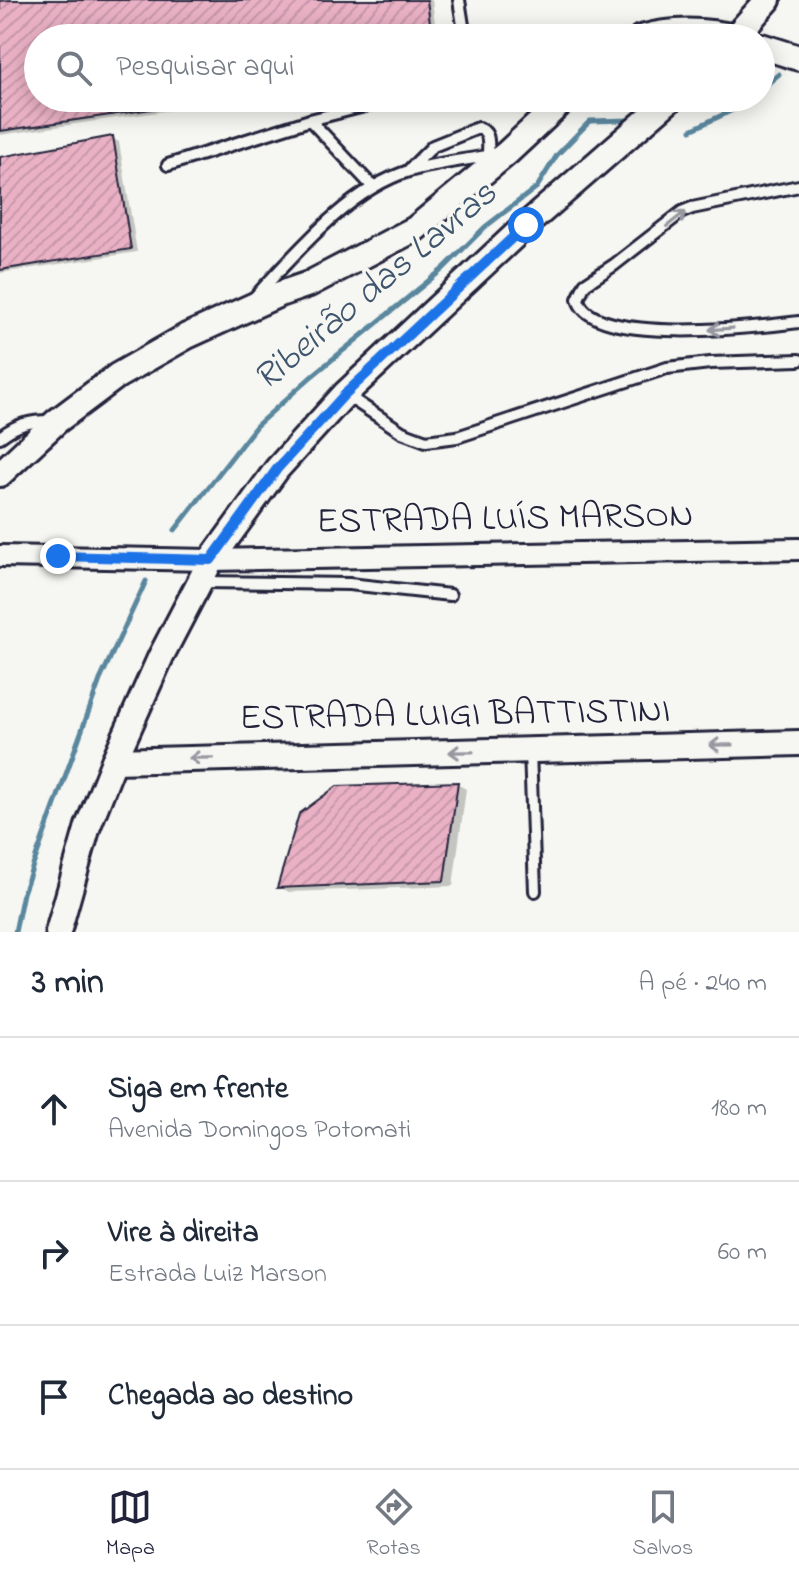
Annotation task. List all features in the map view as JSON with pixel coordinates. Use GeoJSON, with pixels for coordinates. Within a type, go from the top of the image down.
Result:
{"type":"FeatureCollection","features":[{"type":"Feature","properties":{"kind":"street"},"geometry":{"type":"LineString","coordinates":[[748,24],[768,0]]}},
{"type":"Feature","properties":{"kind":"street"},"geometry":{"type":"LineString","coordinates":[[775,50],[799,58]]}},
{"type":"Feature","properties":{"kind":"street"},"geometry":{"type":"LineString","coordinates":[[0,474],[57,421],[127,371],[187,336],[277,295],[309,284],[415,229],[549,112]]}},
{"type":"Feature","properties":{"kind":"street"},"geometry":{"type":"LineString","coordinates":[[58,932],[88,826],[161,656],[211,560],[277,469],[345,394],[526,225],[656,112]]}},
{"type":"Feature","properties":{"kind":"street","name":"ESTRADA LUÍS MARSON"},"geometry":{"type":"LineString","coordinates":[[0,556],[211,560],[799,549]]}},
{"type":"Feature","properties":{"kind":"street","name":"ESTRADA LUIGI BATTISTINI"},"geometry":{"type":"LineString","coordinates":[[114,761],[799,743]]}},
{"type":"Feature","properties":{"kind":"lane"},"geometry":{"type":"LineString","coordinates":[[459,0],[463,24]]}},
{"type":"Feature","properties":{"kind":"lane"},"geometry":{"type":"LineString","coordinates":[[168,165],[341,112]]}},
{"type":"Feature","properties":{"kind":"lane"},"geometry":{"type":"LineString","coordinates":[[310,120],[373,187]]}},
{"type":"Feature","properties":{"kind":"lane"},"geometry":{"type":"LineString","coordinates":[[238,314],[327,224],[373,187],[407,172],[498,155],[488,135],[478,128],[441,141],[407,172]]}},
{"type":"Feature","properties":{"kind":"lane"},"geometry":{"type":"LineString","coordinates":[[799,186],[682,212],[585,284],[578,299],[582,310],[590,317],[624,326],[710,330],[799,322]]}},
{"type":"Feature","properties":{"kind":"lane"},"geometry":{"type":"LineString","coordinates":[[345,394],[402,432],[426,441],[457,437],[667,368],[799,360]]}},
{"type":"Feature","properties":{"kind":"lane"},"geometry":{"type":"LineString","coordinates":[[0,437],[15,426],[31,421],[57,421]]}},
{"type":"Feature","properties":{"kind":"lane"},"geometry":{"type":"LineString","coordinates":[[199,582],[349,584],[450,595]]}},
{"type":"Feature","properties":{"kind":"lane"},"geometry":{"type":"LineString","coordinates":[[530,750],[535,891]]}},
{"type":"Feature","properties":{"kind":"building"},"geometry":{"type":"Polygon","coordinates":[[[427,0],[430,24],[24,24],[24,112],[131,112],[0,131],[0,1],[427,0]]]}},
{"type":"Feature","properties":{"kind":"building"},"geometry":{"type":"Polygon","coordinates":[[[113,136],[131,249],[0,270],[0,157],[113,136]]]}},
{"type":"Feature","properties":{"kind":"building"},"geometry":{"type":"Polygon","coordinates":[[[458,782],[444,881],[277,888],[299,814],[337,786],[458,782]]]}},
{"type":"Feature","properties":{"kind":"waterway"},"geometry":{"type":"LineString","coordinates":[[775,77],[779,74]]}},
{"type":"Feature","properties":{"kind":"waterway"},"geometry":{"type":"LineString","coordinates":[[691,130],[728,112]]}},
{"type":"Feature","properties":{"kind":"waterway","name":"Ribeirão das Lavras"},"geometry":{"type":"LineString","coordinates":[[175,530],[256,426],[443,269],[485,227],[537,187],[557,155],[590,121],[631,120]]}},
{"type":"Feature","properties":{"kind":"waterway","name":"Ribeirão das Lavras"},"geometry":{"type":"LineString","coordinates":[[15,932],[23,893],[100,680],[146,581]]}},
{"type":"Feature","properties":{"kind":"route"},"geometry":{"type":"LineString","coordinates":[[58,556],[211,560],[277,469],[345,394],[526,225]]}}]}
